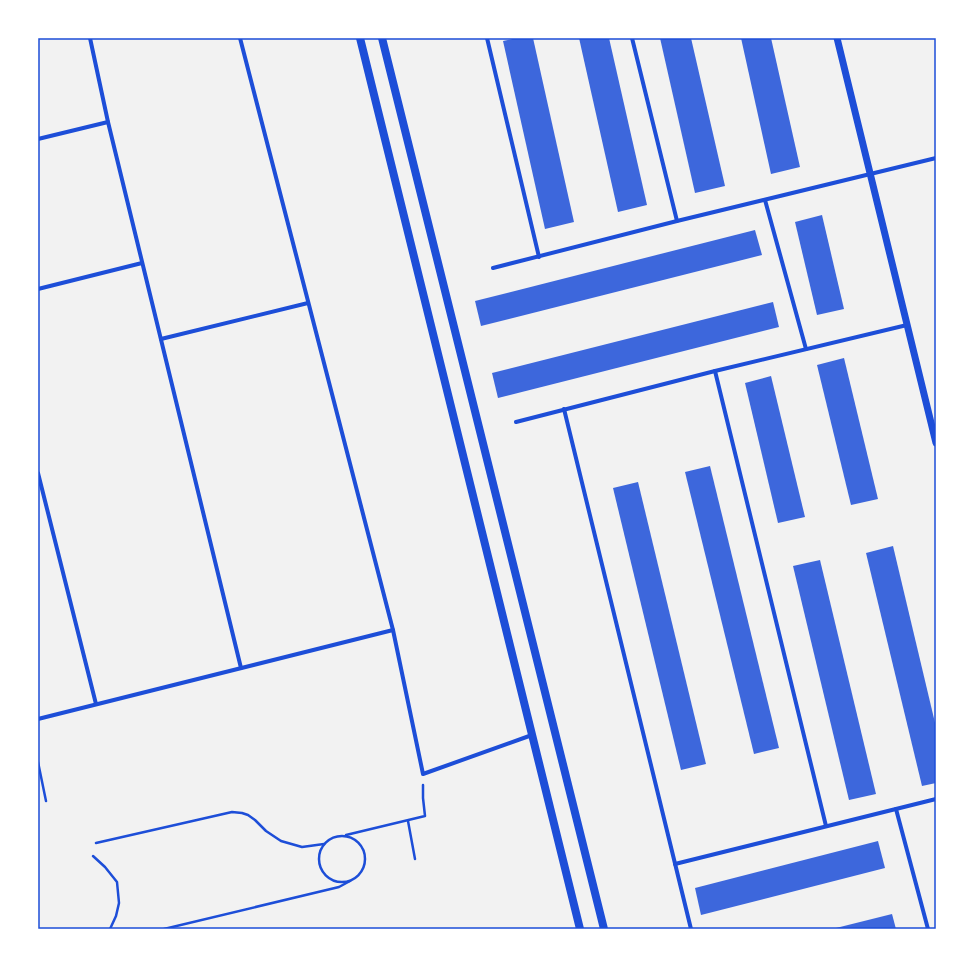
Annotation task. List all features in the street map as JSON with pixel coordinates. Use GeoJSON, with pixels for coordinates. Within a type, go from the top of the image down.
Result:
{"type":"FeatureCollection","features":[{"type":"Feature","properties":{"kind":"main road"},"geometry":{"type":"LineString","coordinates":[[360,38],[580,929]]}},
{"type":"Feature","properties":{"kind":"main road"},"geometry":{"type":"LineString","coordinates":[[382,38],[604,929]]}},
{"type":"Feature","properties":{"kind":"street"},"geometry":{"type":"LineString","coordinates":[[90,38],[108,122],[241,668]]}},
{"type":"Feature","properties":{"kind":"street"},"geometry":{"type":"LineString","coordinates":[[240,38],[393,630],[423,774],[532,735]]}},
{"type":"Feature","properties":{"kind":"street"},"geometry":{"type":"LineString","coordinates":[[487,38],[538,257]]}},
{"type":"Feature","properties":{"kind":"street"},"geometry":{"type":"LineString","coordinates":[[632,38],[677,221]]}},
{"type":"Feature","properties":{"kind":"street"},"geometry":{"type":"LineString","coordinates":[[837,38],[936,443]]}},
{"type":"Feature","properties":{"kind":"street"},"geometry":{"type":"LineString","coordinates":[[38,139],[108,122]]}},
{"type":"Feature","properties":{"kind":"street"},"geometry":{"type":"LineString","coordinates":[[493,268],[677,221],[936,158]]}},
{"type":"Feature","properties":{"kind":"street"},"geometry":{"type":"LineString","coordinates":[[765,200],[806,349]]}},
{"type":"Feature","properties":{"kind":"street"},"geometry":{"type":"LineString","coordinates":[[38,289],[142,262]]}},
{"type":"Feature","properties":{"kind":"street"},"geometry":{"type":"LineString","coordinates":[[161,339],[308,303]]}},
{"type":"Feature","properties":{"kind":"street"},"geometry":{"type":"LineString","coordinates":[[516,422],[715,371],[907,325]]}},
{"type":"Feature","properties":{"kind":"street"},"geometry":{"type":"LineString","coordinates":[[715,371],[826,826]]}},
{"type":"Feature","properties":{"kind":"street"},"geometry":{"type":"LineString","coordinates":[[564,409],[691,929]]}},
{"type":"Feature","properties":{"kind":"street"},"geometry":{"type":"LineString","coordinates":[[38,473],[96,704]]}},
{"type":"Feature","properties":{"kind":"street"},"geometry":{"type":"LineString","coordinates":[[38,719],[393,630]]}},
{"type":"Feature","properties":{"kind":"street"},"geometry":{"type":"LineString","coordinates":[[675,864],[936,799]]}},
{"type":"Feature","properties":{"kind":"street"},"geometry":{"type":"LineString","coordinates":[[896,809],[928,929]]}},
{"type":"Feature","properties":{"kind":"path"},"geometry":{"type":"LineString","coordinates":[[38,762],[46,800]]}},
{"type":"Feature","properties":{"kind":"path"},"geometry":{"type":"LineString","coordinates":[[96,843],[232,812],[248,815],[266,831],[281,841],[302,848],[324,844],[337,836],[344,836],[425,816],[422,798],[423,774]]}},
{"type":"Feature","properties":{"kind":"path"},"geometry":{"type":"LineString","coordinates":[[408,820],[415,859]]}},
{"type":"Feature","properties":{"kind":"path"},"geometry":{"type":"LineString","coordinates":[[164,929],[339,887],[357,877],[365,864],[363,848],[352,838],[344,836]]}},
{"type":"Feature","properties":{"kind":"path"},"geometry":{"type":"LineString","coordinates":[[324,844],[319,858],[320,866],[324,873],[329,878],[336,881],[350,881]]}},
{"type":"Feature","properties":{"kind":"path"},"geometry":{"type":"LineString","coordinates":[[93,856],[105,867],[117,882],[119,903],[116,916],[110,929]]}},
{"type":"Feature","properties":{"kind":"building"},"geometry":{"type":"Polygon","coordinates":[[[517,38],[533,38],[574,222],[545,229],[503,41],[517,38]]]}},
{"type":"Feature","properties":{"kind":"building"},"geometry":{"type":"Polygon","coordinates":[[[579,38],[609,38],[647,205],[618,212],[579,38]]]}},
{"type":"Feature","properties":{"kind":"building"},"geometry":{"type":"Polygon","coordinates":[[[660,38],[691,38],[725,186],[695,193],[660,38]]]}},
{"type":"Feature","properties":{"kind":"building"},"geometry":{"type":"Polygon","coordinates":[[[741,38],[771,38],[800,167],[771,174],[741,38]]]}},
{"type":"Feature","properties":{"kind":"building"},"geometry":{"type":"Polygon","coordinates":[[[822,215],[844,309],[817,315],[795,222],[822,215]]]}},
{"type":"Feature","properties":{"kind":"building"},"geometry":{"type":"Polygon","coordinates":[[[755,230],[762,255],[481,326],[475,301],[755,230]]]}},
{"type":"Feature","properties":{"kind":"building"},"geometry":{"type":"Polygon","coordinates":[[[773,302],[779,327],[498,398],[492,373],[773,302]]]}},
{"type":"Feature","properties":{"kind":"building"},"geometry":{"type":"Polygon","coordinates":[[[844,358],[878,499],[851,505],[817,365],[844,358]]]}},
{"type":"Feature","properties":{"kind":"building"},"geometry":{"type":"Polygon","coordinates":[[[771,376],[805,517],[778,523],[745,383],[771,376]]]}},
{"type":"Feature","properties":{"kind":"building"},"geometry":{"type":"Polygon","coordinates":[[[710,466],[779,748],[754,754],[685,472],[710,466]]]}},
{"type":"Feature","properties":{"kind":"building"},"geometry":{"type":"Polygon","coordinates":[[[638,482],[706,764],[681,770],[613,488],[638,482]]]}},
{"type":"Feature","properties":{"kind":"building"},"geometry":{"type":"Polygon","coordinates":[[[893,546],[936,727],[936,783],[922,786],[866,553],[893,546]]]}},
{"type":"Feature","properties":{"kind":"building"},"geometry":{"type":"Polygon","coordinates":[[[820,560],[876,794],[849,800],[793,566],[820,560]]]}},
{"type":"Feature","properties":{"kind":"building"},"geometry":{"type":"Polygon","coordinates":[[[878,841],[885,868],[701,915],[695,888],[878,841]]]}},
{"type":"Feature","properties":{"kind":"building"},"geometry":{"type":"Polygon","coordinates":[[[892,914],[896,929],[836,929],[836,928],[892,914]]]}}]}
